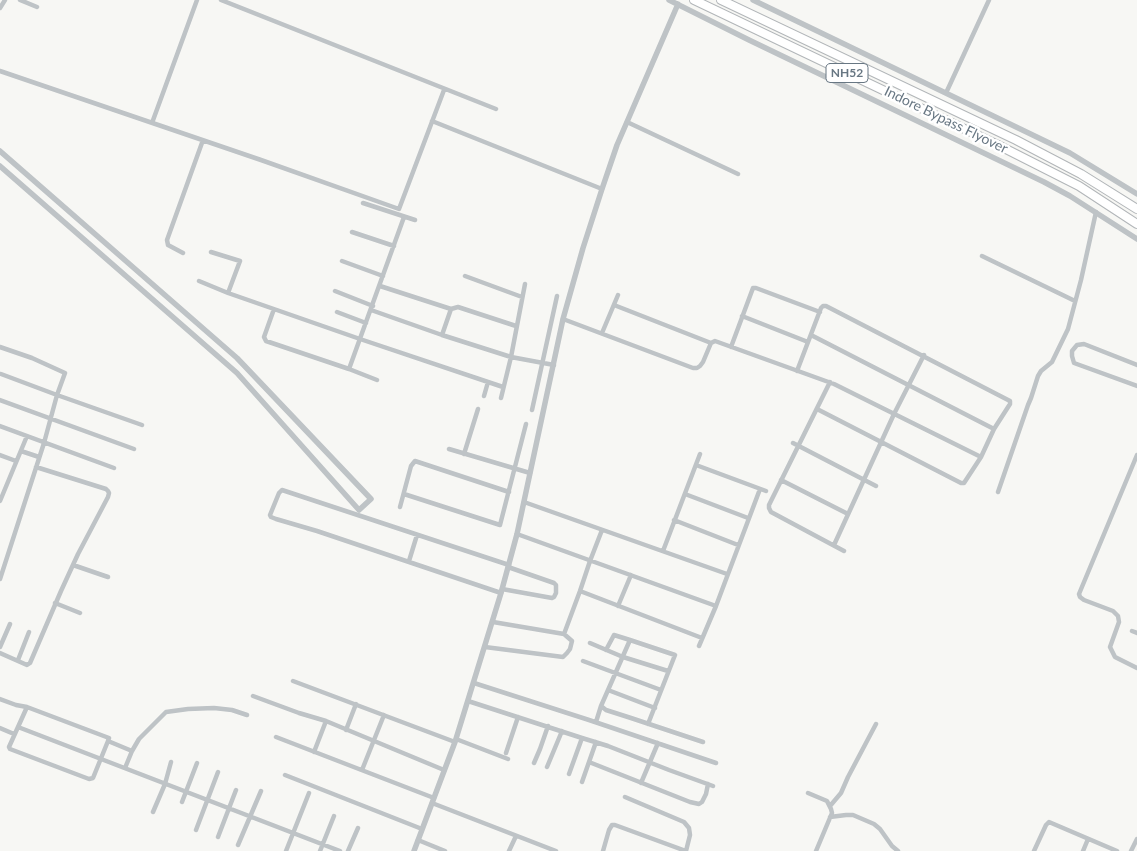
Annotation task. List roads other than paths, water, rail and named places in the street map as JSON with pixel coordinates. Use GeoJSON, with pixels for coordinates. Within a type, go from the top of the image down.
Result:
{"type":"FeatureCollection","features":[{"type":"Feature","properties":{"kind":"highway","name":"Indore Bypass Flyover"},"geometry":{"type":"LineString","coordinates":[[694,0],[998,145],[1079,186],[1137,224]]}},
{"type":"Feature","properties":{"kind":"highway","name":"Indore Bypass Flyover"},"geometry":{"type":"LineString","coordinates":[[722,0],[1003,134],[1081,174],[1137,210]]}},
{"type":"Feature","properties":{"kind":"street"},"geometry":{"type":"LineString","coordinates":[[0,8],[5,0]]}},
{"type":"Feature","properties":{"kind":"street"},"geometry":{"type":"LineString","coordinates":[[20,0],[37,7]]}},
{"type":"Feature","properties":{"kind":"street"},"geometry":{"type":"LineString","coordinates":[[152,123],[196,0]]}},
{"type":"Feature","properties":{"kind":"street"},"geometry":{"type":"LineString","coordinates":[[220,0],[496,110]]}},
{"type":"Feature","properties":{"kind":"street"},"geometry":{"type":"LineString","coordinates":[[669,0],[1044,182],[1070,196],[1137,239]]}},
{"type":"Feature","properties":{"kind":"street"},"geometry":{"type":"LineString","coordinates":[[753,0],[1070,153],[1137,194]]}},
{"type":"Feature","properties":{"kind":"street"},"geometry":{"type":"LineString","coordinates":[[946,93],[989,0]]}},
{"type":"Feature","properties":{"kind":"street"},"geometry":{"type":"LineString","coordinates":[[414,851],[456,740],[502,591],[517,534],[564,319],[581,256],[602,189],[627,122],[678,4]]}},
{"type":"Feature","properties":{"kind":"street"},"geometry":{"type":"LineString","coordinates":[[0,71],[261,160],[399,210],[444,90]]}},
{"type":"Feature","properties":{"kind":"street"},"geometry":{"type":"LineString","coordinates":[[432,121],[602,189]]}},
{"type":"Feature","properties":{"kind":"street"},"geometry":{"type":"LineString","coordinates":[[627,122],[738,174]]}},
{"type":"Feature","properties":{"kind":"street"},"geometry":{"type":"LineString","coordinates":[[183,253],[168,245],[167,240],[202,140]]}},
{"type":"Feature","properties":{"kind":"street"},"geometry":{"type":"LineString","coordinates":[[0,151],[237,358],[371,499],[359,510],[237,373],[0,166]]}},
{"type":"Feature","properties":{"kind":"street"},"geometry":{"type":"LineString","coordinates":[[363,203],[415,220]]}},
{"type":"Feature","properties":{"kind":"street"},"geometry":{"type":"LineString","coordinates":[[998,492],[1038,376],[1054,358],[1068,329],[1096,212]]}},
{"type":"Feature","properties":{"kind":"street"},"geometry":{"type":"LineString","coordinates":[[349,369],[404,217]]}},
{"type":"Feature","properties":{"kind":"street"},"geometry":{"type":"LineString","coordinates":[[352,232],[394,246]]}},
{"type":"Feature","properties":{"kind":"street"},"geometry":{"type":"LineString","coordinates":[[210,252],[240,261],[228,293]]}},
{"type":"Feature","properties":{"kind":"street"},"geometry":{"type":"LineString","coordinates":[[982,256],[1076,301]]}},
{"type":"Feature","properties":{"kind":"street"},"geometry":{"type":"LineString","coordinates":[[342,262],[383,276]]}},
{"type":"Feature","properties":{"kind":"street"},"geometry":{"type":"LineString","coordinates":[[466,276],[522,296]]}},
{"type":"Feature","properties":{"kind":"street"},"geometry":{"type":"LineString","coordinates":[[198,281],[360,339],[503,387]]}},
{"type":"Feature","properties":{"kind":"street"},"geometry":{"type":"LineString","coordinates":[[500,398],[511,357],[525,284]]}},
{"type":"Feature","properties":{"kind":"street"},"geometry":{"type":"LineString","coordinates":[[380,286],[451,310],[458,308],[516,326]]}},
{"type":"Feature","properties":{"kind":"street"},"geometry":{"type":"LineString","coordinates":[[731,347],[752,288],[820,312]]}},
{"type":"Feature","properties":{"kind":"street"},"geometry":{"type":"LineString","coordinates":[[335,291],[372,308],[442,335],[511,357],[554,365]]}},
{"type":"Feature","properties":{"kind":"street"},"geometry":{"type":"LineString","coordinates":[[602,334],[618,295]]}},
{"type":"Feature","properties":{"kind":"street"},"geometry":{"type":"LineString","coordinates":[[532,410],[558,296]]}},
{"type":"Feature","properties":{"kind":"street"},"geometry":{"type":"LineString","coordinates":[[614,305],[711,343],[715,341],[830,382],[981,457]]}},
{"type":"Feature","properties":{"kind":"street"},"geometry":{"type":"LineString","coordinates":[[797,371],[820,312],[823,306],[826,306],[1010,401],[1010,404],[994,428],[981,457],[964,483],[817,410]]}},
{"type":"Feature","properties":{"kind":"street"},"geometry":{"type":"LineString","coordinates":[[274,309],[264,337],[266,341],[377,380]]}},
{"type":"Feature","properties":{"kind":"street"},"geometry":{"type":"LineString","coordinates":[[442,335],[451,310]]}},
{"type":"Feature","properties":{"kind":"street"},"geometry":{"type":"LineString","coordinates":[[336,312],[366,323]]}},
{"type":"Feature","properties":{"kind":"street"},"geometry":{"type":"LineString","coordinates":[[742,316],[808,342]]}},
{"type":"Feature","properties":{"kind":"street"},"geometry":{"type":"LineString","coordinates":[[564,319],[693,368],[697,368],[703,362],[711,343]]}},
{"type":"Feature","properties":{"kind":"street"},"geometry":{"type":"LineString","coordinates":[[811,335],[994,428]]}},
{"type":"Feature","properties":{"kind":"street"},"geometry":{"type":"LineString","coordinates":[[1137,366],[1084,344],[1077,345],[1072,351],[1074,363],[1137,386]]}},
{"type":"Feature","properties":{"kind":"street"},"geometry":{"type":"LineString","coordinates":[[0,347],[65,373],[0,579]]}},
{"type":"Feature","properties":{"kind":"street"},"geometry":{"type":"LineString","coordinates":[[834,545],[894,414],[924,355]]}},
{"type":"Feature","properties":{"kind":"street"},"geometry":{"type":"LineString","coordinates":[[1,374],[142,425]]}},
{"type":"Feature","properties":{"kind":"street"},"geometry":{"type":"LineString","coordinates":[[484,396],[488,382]]}},
{"type":"Feature","properties":{"kind":"street"},"geometry":{"type":"LineString","coordinates":[[830,382],[769,505],[771,512],[844,552]]}},
{"type":"Feature","properties":{"kind":"street"},"geometry":{"type":"LineString","coordinates":[[0,400],[134,449]]}},
{"type":"Feature","properties":{"kind":"street"},"geometry":{"type":"LineString","coordinates":[[464,454],[478,410]]}},
{"type":"Feature","properties":{"kind":"street"},"geometry":{"type":"LineString","coordinates":[[404,494],[500,524],[526,424]]}},
{"type":"Feature","properties":{"kind":"street"},"geometry":{"type":"LineString","coordinates":[[0,426],[114,468]]}},
{"type":"Feature","properties":{"kind":"street"},"geometry":{"type":"LineString","coordinates":[[0,501],[2,489],[26,436]]}},
{"type":"Feature","properties":{"kind":"street"},"geometry":{"type":"LineString","coordinates":[[793,443],[876,486]]}},
{"type":"Feature","properties":{"kind":"street"},"geometry":{"type":"LineString","coordinates":[[20,450],[39,457]]}},
{"type":"Feature","properties":{"kind":"street"},"geometry":{"type":"LineString","coordinates":[[450,450],[530,473]]}},
{"type":"Feature","properties":{"kind":"street"},"geometry":{"type":"LineString","coordinates":[[663,551],[700,454]]}},
{"type":"Feature","properties":{"kind":"street"},"geometry":{"type":"LineString","coordinates":[[0,455],[16,461]]}},
{"type":"Feature","properties":{"kind":"street"},"geometry":{"type":"LineString","coordinates":[[1137,455],[1079,594],[1084,600],[1114,611],[1118,616],[1119,622],[1110,647],[1115,657],[1137,668]]}},
{"type":"Feature","properties":{"kind":"street"},"geometry":{"type":"LineString","coordinates":[[400,507],[411,466],[415,461],[509,492]]}},
{"type":"Feature","properties":{"kind":"street"},"geometry":{"type":"LineString","coordinates":[[696,465],[766,491]]}},
{"type":"Feature","properties":{"kind":"street"},"geometry":{"type":"LineString","coordinates":[[0,653],[27,665],[30,663],[73,564],[108,498],[108,491],[36,466]]}},
{"type":"Feature","properties":{"kind":"street"},"geometry":{"type":"LineString","coordinates":[[781,480],[848,514]]}},
{"type":"Feature","properties":{"kind":"street"},"geometry":{"type":"LineString","coordinates":[[699,646],[760,489]]}},
{"type":"Feature","properties":{"kind":"street"},"geometry":{"type":"LineString","coordinates":[[282,490],[509,566],[554,583],[557,589],[556,593],[552,598],[502,591],[271,518],[270,515],[279,492],[282,490]]}},
{"type":"Feature","properties":{"kind":"street"},"geometry":{"type":"LineString","coordinates":[[684,494],[748,518]]}},
{"type":"Feature","properties":{"kind":"street"},"geometry":{"type":"LineString","coordinates":[[524,502],[727,574]]}},
{"type":"Feature","properties":{"kind":"street"},"geometry":{"type":"LineString","coordinates":[[674,520],[738,545]]}},
{"type":"Feature","properties":{"kind":"street"},"geometry":{"type":"LineString","coordinates":[[564,634],[602,530]]}},
{"type":"Feature","properties":{"kind":"street"},"geometry":{"type":"LineString","coordinates":[[517,534],[716,606]]}},
{"type":"Feature","properties":{"kind":"street"},"geometry":{"type":"LineString","coordinates":[[408,561],[418,535]]}},
{"type":"Feature","properties":{"kind":"street"},"geometry":{"type":"LineString","coordinates":[[73,564],[108,577]]}},
{"type":"Feature","properties":{"kind":"street"},"geometry":{"type":"LineString","coordinates":[[618,606],[631,575]]}},
{"type":"Feature","properties":{"kind":"street"},"geometry":{"type":"LineString","coordinates":[[580,591],[702,638]]}},
{"type":"Feature","properties":{"kind":"street"},"geometry":{"type":"LineString","coordinates":[[55,603],[80,613]]}},
{"type":"Feature","properties":{"kind":"street"},"geometry":{"type":"LineString","coordinates":[[485,648],[562,657],[567,654],[572,641],[564,634],[493,622]]}},
{"type":"Feature","properties":{"kind":"street"},"geometry":{"type":"LineString","coordinates":[[0,647],[10,624]]}},
{"type":"Feature","properties":{"kind":"street"},"geometry":{"type":"LineString","coordinates":[[18,660],[29,632]]}},
{"type":"Feature","properties":{"kind":"street"},"geometry":{"type":"LineString","coordinates":[[606,650],[614,634],[675,655],[648,724]]}},
{"type":"Feature","properties":{"kind":"street"},"geometry":{"type":"LineString","coordinates":[[596,722],[601,706],[630,640]]}},
{"type":"Feature","properties":{"kind":"street"},"geometry":{"type":"LineString","coordinates":[[590,643],[623,657],[668,671]]}},
{"type":"Feature","properties":{"kind":"street"},"geometry":{"type":"LineString","coordinates":[[583,661],[662,690]]}},
{"type":"Feature","properties":{"kind":"street"},"geometry":{"type":"LineString","coordinates":[[293,681],[508,760]]}},
{"type":"Feature","properties":{"kind":"street"},"geometry":{"type":"LineString","coordinates":[[474,683],[716,763]]}},
{"type":"Feature","properties":{"kind":"street"},"geometry":{"type":"LineString","coordinates":[[608,690],[654,708]]}},
{"type":"Feature","properties":{"kind":"street"},"geometry":{"type":"LineString","coordinates":[[253,696],[326,721],[444,770]]}},
{"type":"Feature","properties":{"kind":"street"},"geometry":{"type":"LineString","coordinates":[[0,699],[27,707],[109,738],[93,778],[90,780],[9,748],[27,707]]}},
{"type":"Feature","properties":{"kind":"street"},"geometry":{"type":"LineString","coordinates":[[468,700],[608,746],[710,785],[704,799],[699,804],[589,762]]}},
{"type":"Feature","properties":{"kind":"street"},"geometry":{"type":"LineString","coordinates":[[346,730],[356,704]]}},
{"type":"Feature","properties":{"kind":"street"},"geometry":{"type":"LineString","coordinates":[[601,706],[606,710],[703,742]]}},
{"type":"Feature","properties":{"kind":"street"},"geometry":{"type":"LineString","coordinates":[[125,768],[139,739],[166,712],[214,708],[232,710],[247,715]]}},
{"type":"Feature","properties":{"kind":"street"},"geometry":{"type":"LineString","coordinates":[[362,770],[384,715]]}},
{"type":"Feature","properties":{"kind":"street"},"geometry":{"type":"LineString","coordinates":[[506,753],[518,717]]}},
{"type":"Feature","properties":{"kind":"street"},"geometry":{"type":"LineString","coordinates":[[314,752],[326,721]]}},
{"type":"Feature","properties":{"kind":"street"},"geometry":{"type":"LineString","coordinates":[[830,806],[841,793],[876,724]]}},
{"type":"Feature","properties":{"kind":"street"},"geometry":{"type":"LineString","coordinates":[[534,763],[548,726]]}},
{"type":"Feature","properties":{"kind":"street"},"geometry":{"type":"LineString","coordinates":[[18,727],[340,851]]}},
{"type":"Feature","properties":{"kind":"street"},"geometry":{"type":"LineString","coordinates":[[0,728],[14,734]]}},
{"type":"Feature","properties":{"kind":"street"},"geometry":{"type":"LineString","coordinates":[[547,768],[562,731]]}},
{"type":"Feature","properties":{"kind":"street"},"geometry":{"type":"LineString","coordinates":[[276,738],[362,770],[516,836],[556,851]]}},
{"type":"Feature","properties":{"kind":"street"},"geometry":{"type":"LineString","coordinates":[[569,774],[582,738]]}},
{"type":"Feature","properties":{"kind":"street"},"geometry":{"type":"LineString","coordinates":[[108,742],[132,751]]}},
{"type":"Feature","properties":{"kind":"street"},"geometry":{"type":"LineString","coordinates":[[582,782],[596,742]]}},
{"type":"Feature","properties":{"kind":"street"},"geometry":{"type":"LineString","coordinates":[[641,783],[658,743]]}},
{"type":"Feature","properties":{"kind":"street"},"geometry":{"type":"LineString","coordinates":[[153,812],[165,784],[171,762]]}},
{"type":"Feature","properties":{"kind":"street"},"geometry":{"type":"LineString","coordinates":[[182,802],[197,763]]}},
{"type":"Feature","properties":{"kind":"street"},"geometry":{"type":"LineString","coordinates":[[196,830],[218,772]]}},
{"type":"Feature","properties":{"kind":"street"},"geometry":{"type":"LineString","coordinates":[[285,775],[422,829]]}},
{"type":"Feature","properties":{"kind":"street"},"geometry":{"type":"LineString","coordinates":[[218,837],[236,790]]}},
{"type":"Feature","properties":{"kind":"street"},"geometry":{"type":"LineString","coordinates":[[238,845],[261,791]]}},
{"type":"Feature","properties":{"kind":"street"},"geometry":{"type":"LineString","coordinates":[[286,851],[309,793]]}},
{"type":"Feature","properties":{"kind":"street"},"geometry":{"type":"LineString","coordinates":[[808,794],[827,801],[832,813],[816,851]]}},
{"type":"Feature","properties":{"kind":"street"},"geometry":{"type":"LineString","coordinates":[[603,851],[609,830],[612,825],[615,825],[686,851],[690,835],[689,828],[684,822],[625,797]]}},
{"type":"Feature","properties":{"kind":"street"},"geometry":{"type":"LineString","coordinates":[[830,817],[853,815],[874,824],[898,851]]}},
{"type":"Feature","properties":{"kind":"street"},"geometry":{"type":"LineString","coordinates":[[320,851],[334,816]]}},
{"type":"Feature","properties":{"kind":"street"},"geometry":{"type":"LineString","coordinates":[[1034,851],[1049,822],[1117,851]]}},
{"type":"Feature","properties":{"kind":"street"},"geometry":{"type":"LineString","coordinates":[[348,851],[358,828]]}},
{"type":"Feature","properties":{"kind":"street"},"geometry":{"type":"LineString","coordinates":[[509,851],[516,836]]}},
{"type":"Feature","properties":{"kind":"street"},"geometry":{"type":"LineString","coordinates":[[1083,851],[1088,839]]}},
{"type":"Feature","properties":{"kind":"street"},"geometry":{"type":"LineString","coordinates":[[1131,851],[1137,839]]}},
{"type":"Feature","properties":{"kind":"street"},"geometry":{"type":"LineString","coordinates":[[418,840],[445,851]]}}]}
